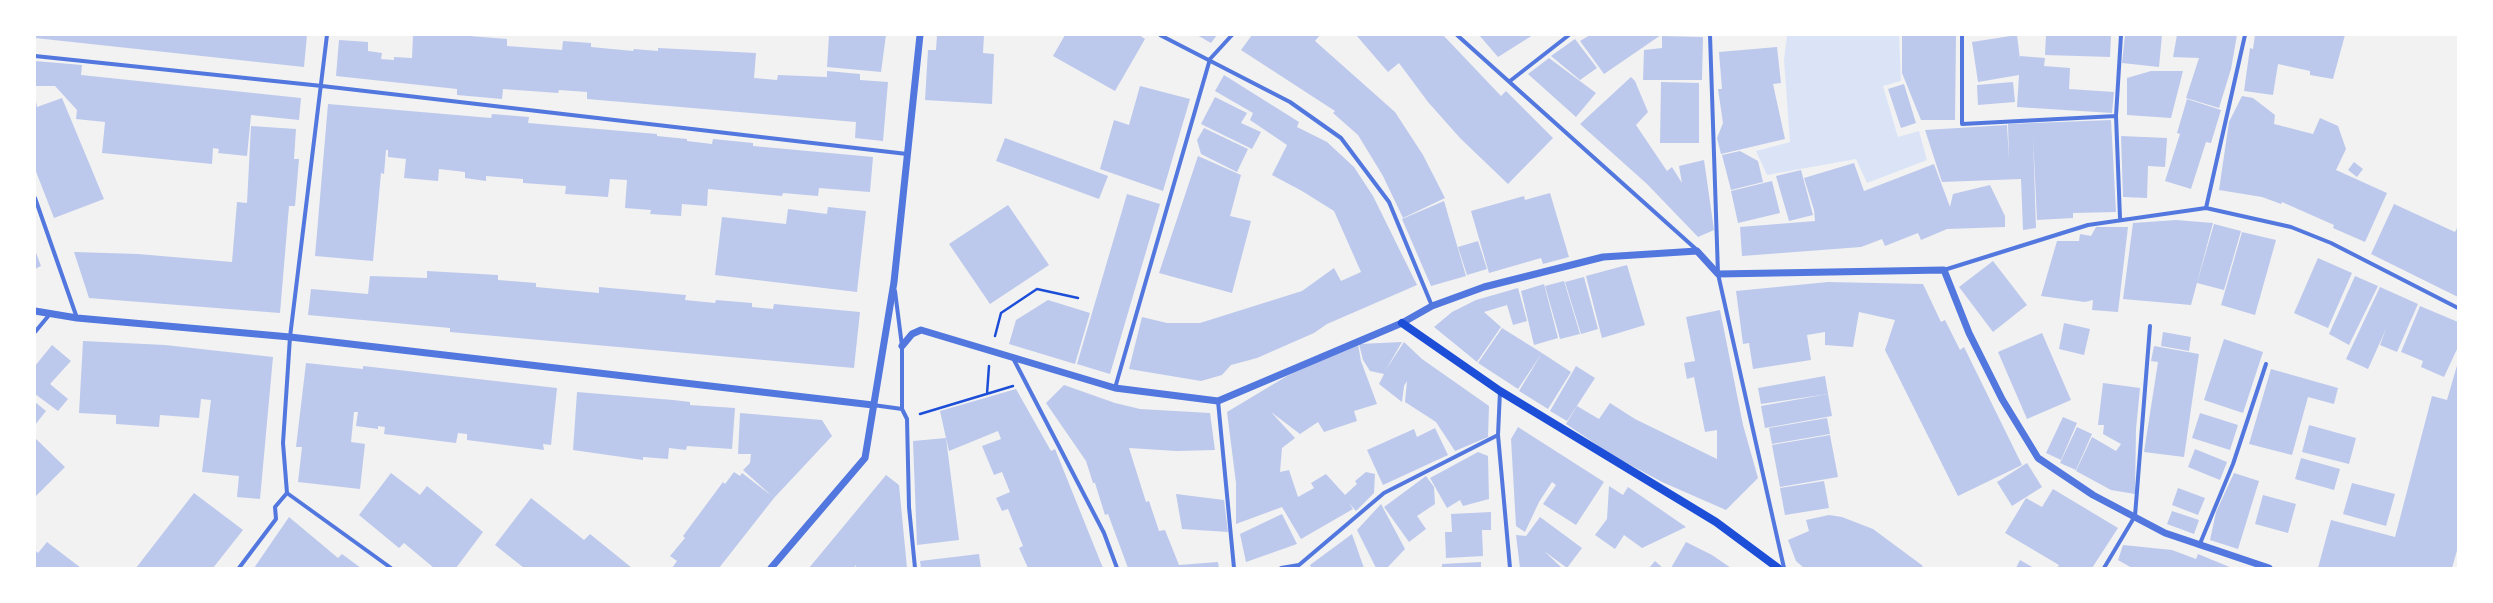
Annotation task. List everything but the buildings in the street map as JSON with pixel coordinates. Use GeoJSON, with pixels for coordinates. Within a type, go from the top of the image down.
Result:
{"type":"FeatureCollection","features":[{"type":"Feature","properties":{"kind":"main road"},"geometry":{"type":"LineString","coordinates":[[1402,323],[1500,391],[1716,522],[1778,568]]}},
{"type":"Feature","properties":{"kind":"street"},"geometry":{"type":"LineString","coordinates":[[327,35],[322,86],[290,337],[283,443],[288,494],[391,568]]}},
{"type":"Feature","properties":{"kind":"street"},"geometry":{"type":"LineString","coordinates":[[771,568],[865,458],[894,282],[920,35]]}},
{"type":"Feature","properties":{"kind":"street"},"geometry":{"type":"LineString","coordinates":[[1160,35],[1210,59],[1290,102],[1341,138],[1389,202],[1432,306]]}},
{"type":"Feature","properties":{"kind":"street"},"geometry":{"type":"LineString","coordinates":[[1115,388],[1210,59],[1232,35]]}},
{"type":"Feature","properties":{"kind":"street"},"geometry":{"type":"LineString","coordinates":[[1457,35],[1510,81],[1697,251],[1718,274],[1944,270],[2088,225],[2120,218],[2206,208],[2291,227],[2325,240],[2458,308]]}},
{"type":"Feature","properties":{"kind":"street"},"geometry":{"type":"LineString","coordinates":[[1510,81],[1569,35]]}},
{"type":"Feature","properties":{"kind":"street"},"geometry":{"type":"LineString","coordinates":[[1710,35],[1718,274],[1784,568]]}},
{"type":"Feature","properties":{"kind":"street"},"geometry":{"type":"LineString","coordinates":[[1962,35],[1962,124],[2116,116]]}},
{"type":"Feature","properties":{"kind":"street"},"geometry":{"type":"LineString","coordinates":[[2120,218],[2116,116],[2121,35]]}},
{"type":"Feature","properties":{"kind":"street"},"geometry":{"type":"LineString","coordinates":[[2206,208],[2245,35]]}},
{"type":"Feature","properties":{"kind":"street"},"geometry":{"type":"LineString","coordinates":[[35,56],[322,86],[907,154]]}},
{"type":"Feature","properties":{"kind":"street"},"geometry":{"type":"LineString","coordinates":[[35,198],[77,318]]}},
{"type":"Feature","properties":{"kind":"street"},"geometry":{"type":"LineString","coordinates":[[902,346],[912,334],[922,330],[991,349],[1013,358],[1115,388],[1218,401],[1402,323],[1432,306],[1484,287],[1604,257],[1697,251]]}},
{"type":"Feature","properties":{"kind":"street"},"geometry":{"type":"LineString","coordinates":[[1944,270],[1976,346],[2002,399],[2038,458],[2093,495],[2135,516],[2166,534],[2269,568]]}},
{"type":"Feature","properties":{"kind":"street"},"geometry":{"type":"LineString","coordinates":[[894,282],[902,346],[902,409],[907,419],[909,507],[915,568]]}},
{"type":"Feature","properties":{"kind":"street"},"geometry":{"type":"LineString","coordinates":[[35,311],[77,318],[290,337],[902,409]]}},
{"type":"Feature","properties":{"kind":"street"},"geometry":{"type":"LineString","coordinates":[[35,332],[50,313]]}},
{"type":"Feature","properties":{"kind":"street"},"geometry":{"type":"LineString","coordinates":[[2104,568],[2135,516],[2150,326]]}},
{"type":"Feature","properties":{"kind":"street"},"geometry":{"type":"LineString","coordinates":[[1013,358],[1104,533],[1117,568]]}},
{"type":"Feature","properties":{"kind":"street"},"geometry":{"type":"LineString","coordinates":[[2199,546],[2232,464],[2266,364]]}},
{"type":"Feature","properties":{"kind":"street"},"geometry":{"type":"LineString","coordinates":[[1500,391],[1498,435],[1510,568]]}},
{"type":"Feature","properties":{"kind":"street"},"geometry":{"type":"LineString","coordinates":[[1218,401],[1234,568]]}},
{"type":"Feature","properties":{"kind":"street"},"geometry":{"type":"LineString","coordinates":[[1281,568],[1300,566],[1384,493],[1498,435]]}},
{"type":"Feature","properties":{"kind":"street"},"geometry":{"type":"LineString","coordinates":[[239,568],[276,519],[275,507],[288,494]]}},
{"type":"Feature","properties":{"kind":"path"},"geometry":{"type":"LineString","coordinates":[[991,349],[1001,313],[1037,289],[1078,298]]}},
{"type":"Feature","properties":{"kind":"path"},"geometry":{"type":"LineString","coordinates":[[987,394],[988,373]]}},
{"type":"Feature","properties":{"kind":"path"},"geometry":{"type":"LineString","coordinates":[[907,419],[1009,387]]}},
{"type":"Feature","properties":{"kind":"shaded area"},"geometry":{"type":"Polygon","coordinates":[[[1787,35],[1899,35],[1901,81],[1883,86],[1898,137],[1919,131],[1927,160],[1867,183],[1856,159],[1767,175],[1756,151],[1790,142],[1784,60],[1787,35]]]}}]}
